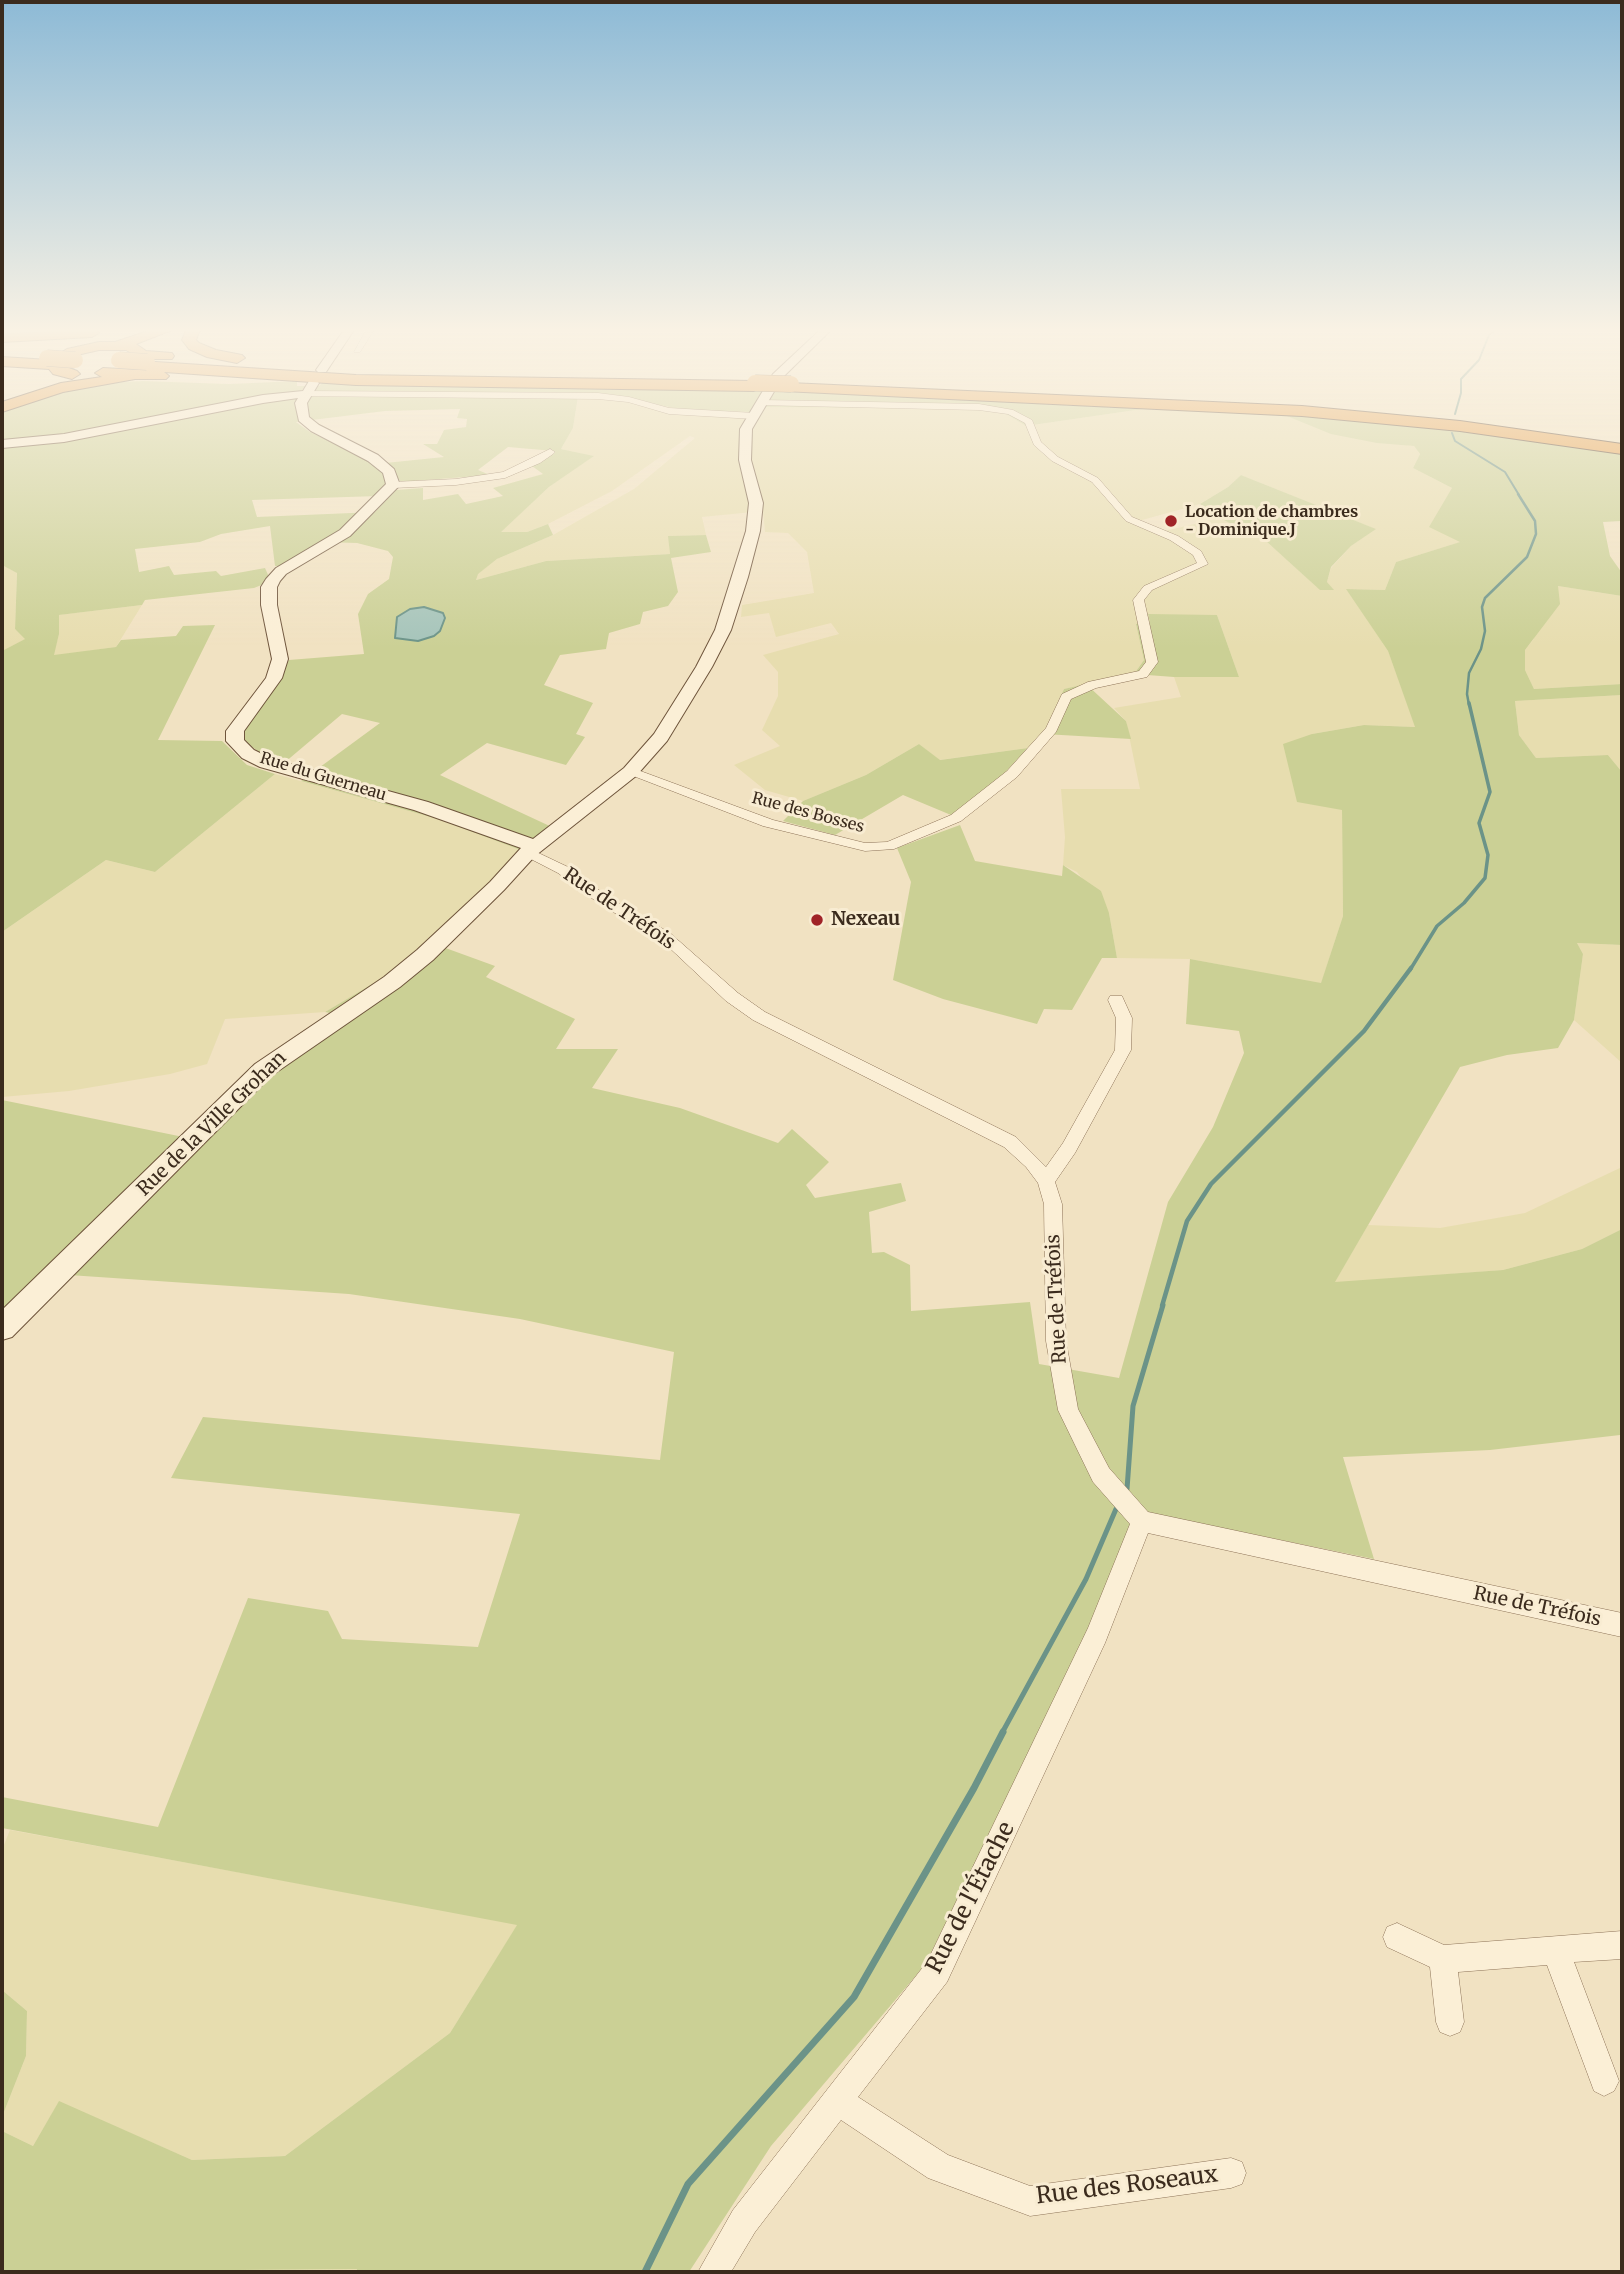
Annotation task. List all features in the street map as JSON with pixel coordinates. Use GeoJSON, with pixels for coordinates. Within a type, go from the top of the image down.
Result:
{"type":"FeatureCollection","features":[{"type":"Feature","properties":{"kind":"highway"},"geometry":{"type":"LineString","coordinates":[[1538,436],[1622,447]]}},
{"type":"Feature","properties":{"kind":"street"},"geometry":{"type":"LineString","coordinates":[[2,444],[74,436]]}},
{"type":"Feature","properties":{"kind":"street"},"geometry":{"type":"LineString","coordinates":[[332,436],[373,458],[389,472],[393,485],[456,482],[505,475],[550,452]]}},
{"type":"Feature","properties":{"kind":"street","name":"Rue de la Ville Grohan"},"geometry":{"type":"LineString","coordinates":[[2,1328],[263,1070],[425,956],[532,849],[630,772],[676,716],[713,648],[733,604],[753,531],[756,503],[744,460],[745,436]]}},
{"type":"Feature","properties":{"kind":"street","name":"Rue des Bosses"},"geometry":{"type":"LineString","coordinates":[[630,772],[768,823],[865,847],[889,846],[956,818],[1012,774],[1052,729],[1066,697],[1092,685],[1143,674],[1152,662],[1138,600],[1149,588],[1203,564],[1197,553],[1174,538],[1129,519],[1095,480],[1055,459],[1037,443],[1034,436]]}},
{"type":"Feature","properties":{"kind":"street","name":"Rue du Guerneau"},"geometry":{"type":"LineString","coordinates":[[393,485],[345,533],[281,571],[269,587],[269,605],[280,659],[274,678],[235,731],[235,741],[248,754],[266,763],[421,806],[532,849]]}},
{"type":"Feature","properties":{"kind":"street","name":"Rue de Tréfois"},"geometry":{"type":"LineString","coordinates":[[532,849],[606,902],[665,936],[732,997],[759,1016],[1010,1142],[1032,1162],[1046,1181],[1053,1203],[1056,1341],[1068,1410],[1101,1475],[1142,1521],[1622,1625]]}},
{"type":"Feature","properties":{"kind":"street"},"geometry":{"type":"LineString","coordinates":[[1046,1181],[1069,1148],[1123,1050],[1124,1018],[1116,1000]]}},
{"type":"Feature","properties":{"kind":"street","name":"Rue de l'Étache"},"geometry":{"type":"LineString","coordinates":[[714,2272],[744,2221],[937,1972],[1097,1634],[1142,1521]]}},
{"type":"Feature","properties":{"kind":"street"},"geometry":{"type":"LineString","coordinates":[[1397,1937],[1443,1959],[1622,1945]]}},
{"type":"Feature","properties":{"kind":"street"},"geometry":{"type":"LineString","coordinates":[[1556,1950],[1604,2081]]}},
{"type":"Feature","properties":{"kind":"street"},"geometry":{"type":"LineString","coordinates":[[1443,1959],[1450,2022]]}},
{"type":"Feature","properties":{"kind":"street","name":"Rue des Roseaux"},"geometry":{"type":"LineString","coordinates":[[838,2101],[939,2167],[1030,2201],[1231,2173]]}},
{"type":"Feature","properties":{"kind":"shaded area"},"geometry":{"type":"Polygon","coordinates":[[[568,436],[690,436],[612,491],[548,524],[527,532],[500,532],[549,487],[593,456],[561,449],[568,436]]]}},
{"type":"Feature","properties":{"kind":"shaded area"},"geometry":{"type":"Polygon","coordinates":[[[690,436],[1349,436],[1414,446],[1420,454],[1413,468],[1452,488],[1461,542],[1396,562],[1385,590],[1347,589],[1388,651],[1416,727],[1364,725],[1312,734],[1342,810],[1343,916],[1321,984],[1190,959],[1117,958],[1109,913],[1077,872],[1063,865],[1065,837],[1061,789],[1140,789],[1126,721],[1114,708],[1181,697],[1174,677],[1239,677],[1217,615],[1136,624],[1144,660],[1134,674],[1064,689],[1044,734],[1028,748],[939,760],[919,744],[866,775],[803,801],[765,790],[734,765],[780,746],[762,730],[778,696],[778,672],[763,655],[839,634],[831,623],[776,637],[769,613],[741,617],[742,605],[814,593],[807,552],[788,533],[765,532],[763,511],[702,517],[706,535],[669,536],[670,554],[546,561],[476,580],[477,574],[497,559],[553,535],[634,489],[695,438],[690,436]],[[1241,475],[1228,487],[1200,504],[1135,522],[1156,533],[1225,519],[1267,542],[1321,590],[1333,590],[1327,582],[1331,568],[1351,546],[1375,529],[1241,475]]]}},
{"type":"Feature","properties":{"kind":"shaded area"},"geometry":{"type":"Polygon","coordinates":[[[2,565],[17,572],[15,629],[26,639],[2,651],[2,565]]]}},
{"type":"Feature","properties":{"kind":"shaded area"},"geometry":{"type":"Polygon","coordinates":[[[1558,586],[1622,596],[1622,684],[1534,689],[1525,670],[1525,650],[1533,640],[1558,586]]]}},
{"type":"Feature","properties":{"kind":"shaded area"},"geometry":{"type":"Polygon","coordinates":[[[142,605],[116,647],[53,656],[59,634],[58,615],[142,605]]]}},
{"type":"Feature","properties":{"kind":"shaded area"},"geometry":{"type":"Polygon","coordinates":[[[1622,695],[1622,772],[1608,755],[1536,758],[1519,735],[1515,701],[1622,695]]]}},
{"type":"Feature","properties":{"kind":"shaded area"},"geometry":{"type":"Polygon","coordinates":[[[275,774],[438,819],[523,851],[429,942],[384,977],[325,1012],[225,1019],[207,1064],[170,1074],[69,1091],[2,1097],[2,932],[106,860],[155,872],[275,774]]]}},
{"type":"Feature","properties":{"kind":"shaded area"},"geometry":{"type":"Polygon","coordinates":[[[1577,943],[1622,945],[1622,1063],[1574,1020],[1583,954],[1577,943]]]}},
{"type":"Feature","properties":{"kind":"shaded area"},"geometry":{"type":"Polygon","coordinates":[[[1622,1167],[1622,1229],[1582,1249],[1503,1270],[1334,1283],[1368,1225],[1440,1228],[1525,1213],[1622,1167]]]}},
{"type":"Feature","properties":{"kind":"shaded area"},"geometry":{"type":"Polygon","coordinates":[[[10,1830],[518,1924],[450,2033],[285,2156],[192,2160],[59,2102],[33,2146],[2,2131],[2,2117],[26,2056],[27,2011],[2,1990],[2,1850],[10,1830]]]}},
{"type":"Feature","properties":{"kind":"shaded area"},"geometry":{"type":"Polygon","coordinates":[[[357,2269],[356,2272],[68,2272],[71,2271],[357,2269]]]}},
{"type":"Feature","properties":{"kind":"green space"},"geometry":{"type":"Polygon","coordinates":[[[2,436],[319,436],[366,459],[384,474],[388,483],[379,496],[252,500],[257,517],[375,512],[396,490],[423,488],[423,500],[458,494],[466,504],[503,496],[493,488],[543,474],[532,466],[549,457],[554,451],[508,447],[478,470],[490,475],[401,482],[385,463],[444,457],[423,444],[437,444],[441,436],[568,436],[561,449],[594,456],[549,487],[501,532],[527,532],[548,524],[553,535],[497,559],[478,574],[476,580],[546,561],[670,554],[668,536],[706,535],[711,552],[671,558],[678,592],[668,606],[643,612],[640,624],[609,633],[606,649],[560,655],[544,685],[593,703],[576,734],[585,737],[566,765],[487,743],[440,775],[554,828],[523,851],[438,819],[301,781],[380,723],[342,714],[284,763],[259,752],[244,741],[241,732],[289,660],[364,654],[358,614],[368,594],[389,579],[393,557],[388,551],[357,543],[323,542],[283,566],[275,566],[270,526],[221,534],[200,542],[135,549],[139,572],[169,566],[174,575],[216,571],[221,576],[265,568],[269,577],[264,584],[254,588],[145,600],[142,605],[59,615],[59,634],[54,655],[116,647],[121,640],[176,636],[183,626],[215,625],[158,740],[222,741],[247,765],[275,774],[155,872],[106,860],[2,932],[2,651],[25,639],[15,629],[17,573],[2,565],[2,436]]]}},
{"type":"Feature","properties":{"kind":"green space"},"geometry":{"type":"Polygon","coordinates":[[[1342,436],[1494,436],[1622,453],[1622,521],[1603,522],[1610,556],[1622,573],[1622,596],[1558,586],[1560,604],[1525,650],[1525,670],[1534,689],[1622,684],[1622,695],[1515,701],[1519,735],[1536,758],[1608,755],[1622,772],[1622,945],[1577,943],[1583,954],[1574,1020],[1558,1048],[1507,1055],[1460,1067],[1335,1282],[1503,1270],[1582,1249],[1622,1229],[1622,1438],[1620,1435],[1490,1450],[1343,1457],[1374,1559],[1148,1513],[925,1965],[771,2146],[689,2272],[356,2272],[357,2269],[2,2272],[2,2131],[33,2146],[59,2101],[192,2160],[285,2156],[450,2033],[517,1925],[2,1828],[2,1797],[158,1827],[248,1598],[328,1611],[342,1639],[478,1647],[520,1514],[171,1478],[203,1417],[660,1460],[674,1352],[520,1319],[349,1294],[69,1275],[2,1342],[2,1100],[203,1141],[272,1070],[350,1017],[325,1012],[384,977],[429,942],[495,966],[486,977],[575,1019],[556,1049],[618,1049],[592,1088],[680,1108],[778,1143],[792,1129],[829,1162],[806,1185],[815,1198],[901,1183],[906,1201],[869,1212],[872,1253],[884,1252],[910,1265],[911,1311],[1030,1302],[1039,1364],[1119,1378],[1168,1202],[1213,1127],[1244,1053],[1239,1031],[1186,1024],[1190,959],[1321,983],[1343,916],[1342,810],[1297,802],[1283,744],[1312,734],[1364,725],[1415,727],[1388,651],[1346,589],[1385,590],[1396,562],[1460,542],[1429,527],[1452,488],[1413,468],[1420,454],[1414,446],[1342,436]]]}},
{"type":"Feature","properties":{"kind":"green space"},"geometry":{"type":"Polygon","coordinates":[[[1241,475],[1376,529],[1351,546],[1331,567],[1327,582],[1334,590],[1320,590],[1267,542],[1220,518],[1200,504],[1228,487],[1241,475]]]}},
{"type":"Feature","properties":{"kind":"green space"},"geometry":{"type":"Polygon","coordinates":[[[1148,614],[1217,615],[1239,677],[1134,674],[1144,660],[1136,624],[1150,623],[1148,614]]]}},
{"type":"Feature","properties":{"kind":"green space"},"geometry":{"type":"Polygon","coordinates":[[[1086,684],[1126,721],[1131,739],[1044,734],[1064,689],[1086,684]]]}},
{"type":"Feature","properties":{"kind":"green space"},"geometry":{"type":"Polygon","coordinates":[[[919,744],[940,760],[1028,748],[997,781],[951,815],[903,795],[835,835],[783,821],[803,801],[866,775],[919,744]]]}},
{"type":"Feature","properties":{"kind":"green space"},"geometry":{"type":"Polygon","coordinates":[[[960,825],[975,861],[1062,876],[1063,865],[1101,891],[1109,913],[1117,958],[1102,958],[1072,1010],[1044,1009],[1037,1024],[943,999],[893,980],[911,882],[897,848],[960,825]]]}},
{"type":"Feature","properties":{"kind":"green space"},"geometry":{"type":"Polygon","coordinates":[[[2,1990],[27,2011],[26,2056],[2,2117],[2,1990]]]}},
{"type":"Feature","properties":{"kind":"water"},"geometry":{"type":"Polygon","coordinates":[[[424,607],[443,613],[445,618],[440,631],[418,641],[395,638],[397,617],[410,609],[424,607]]]}},
{"type":"Feature","properties":{"kind":"waterway"},"geometry":{"type":"LineString","coordinates":[[1453,436],[1455,441],[1505,472],[1519,495]]}},
{"type":"Feature","properties":{"kind":"waterway"},"geometry":{"type":"LineString","coordinates":[[1469,705],[1469,673],[1481,649],[1485,631],[1482,607],[1485,598],[1527,557],[1536,534],[1535,521],[1518,494]]}},
{"type":"Feature","properties":{"kind":"waterway"},"geometry":{"type":"LineString","coordinates":[[1410,970],[1437,926],[1464,903],[1485,878],[1488,855],[1479,823],[1490,792],[1469,703]]}},
{"type":"Feature","properties":{"kind":"waterway"},"geometry":{"type":"LineString","coordinates":[[1162,1306],[1187,1221],[1211,1184],[1364,1031],[1411,968]]}},
{"type":"Feature","properties":{"kind":"waterway"},"geometry":{"type":"LineString","coordinates":[[1127,1489],[1133,1406],[1163,1305]]}},
{"type":"Feature","properties":{"kind":"waterway"},"geometry":{"type":"LineString","coordinates":[[1002,1733],[1086,1579],[1116,1509]]}},
{"type":"Feature","properties":{"kind":"waterway"},"geometry":{"type":"LineString","coordinates":[[645,2272],[688,2184],[854,1997],[974,1788],[1003,1732]]}},
{"type":"Feature","properties":{"kind":"place","name":"Location de chambres - Dominique.J"},"geometry":{"type":"Point","coordinates":[1171,521]}},
{"type":"Feature","properties":{"kind":"place","name":"Nexeau"},"geometry":{"type":"Point","coordinates":[817,920]}}]}
